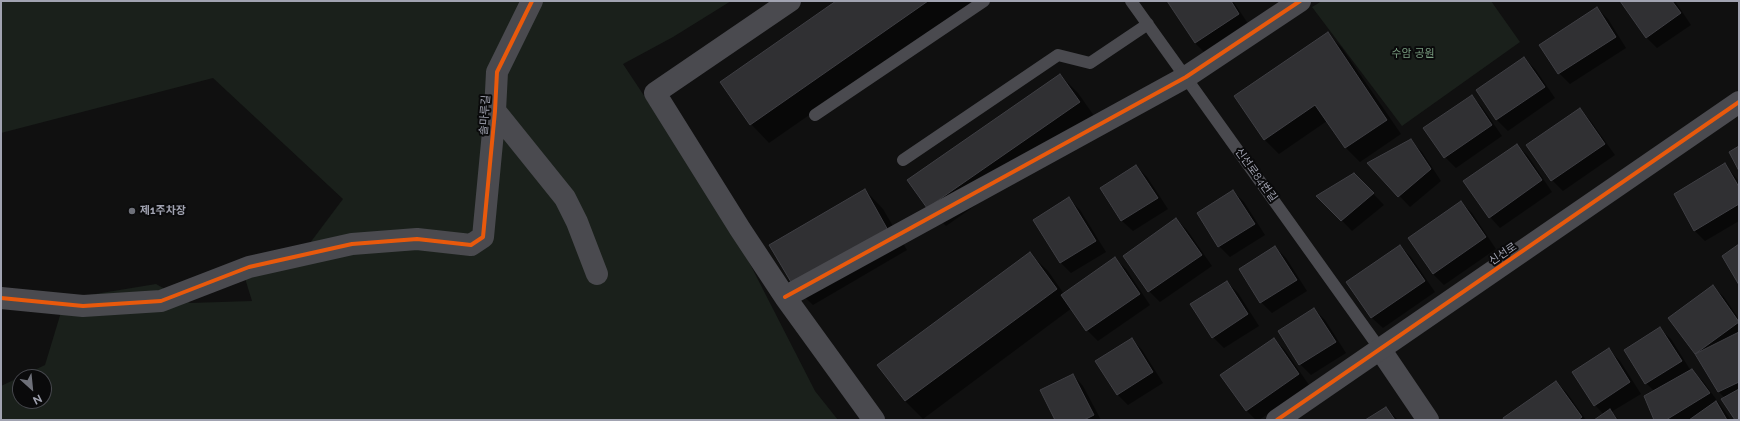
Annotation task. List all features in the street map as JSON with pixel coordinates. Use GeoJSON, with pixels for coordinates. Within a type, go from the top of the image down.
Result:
{"type":"FeatureCollection","features":[{"type":"Feature","properties":{"kind":"street","name":"솔마루길"},"geometry":{"type":"LineString","coordinates":[[1,298],[83,306],[161,301],[249,267],[352,244],[418,239],[471,245],[483,237],[495,111],[497,72],[532,1]]}},
{"type":"Feature","properties":{"kind":"street"},"geometry":{"type":"LineString","coordinates":[[790,1],[655,93],[740,230],[785,297],[874,420]]}},
{"type":"Feature","properties":{"kind":"street"},"geometry":{"type":"LineString","coordinates":[[785,297],[1186,77],[1300,1]]}},
{"type":"Feature","properties":{"kind":"street","name":"신선로"},"geometry":{"type":"LineString","coordinates":[[1277,420],[1739,102]]}},
{"type":"Feature","properties":{"kind":"street"},"geometry":{"type":"LineString","coordinates":[[495,111],[565,198],[578,222],[594,266]]}},
{"type":"Feature","properties":{"kind":"street"},"geometry":{"type":"LineString","coordinates":[[1380,349],[1428,420]]}},
{"type":"Feature","properties":{"kind":"lane"},"geometry":{"type":"LineString","coordinates":[[815,115],[984,1]]}},
{"type":"Feature","properties":{"kind":"lane","name":"신선로84번길"},"geometry":{"type":"LineString","coordinates":[[1131,1],[1380,349]]}},
{"type":"Feature","properties":{"kind":"lane"},"geometry":{"type":"LineString","coordinates":[[903,160],[1058,55],[1090,63],[1148,24]]}},
{"type":"Feature","properties":{"kind":"green space"},"geometry":{"type":"Polygon","coordinates":[[[1,1],[731,1],[673,37],[623,64],[730,225],[815,391],[838,420],[1,420],[1,386],[12,381],[12,409],[52,409],[52,369],[37,369],[45,365],[65,299],[156,284],[190,303],[252,301],[240,262],[301,255],[343,199],[213,78],[1,133],[1,1]]]}},
{"type":"Feature","properties":{"kind":"green space","name":"수암 공원"},"geometry":{"type":"Polygon","coordinates":[[[1322,1],[1491,1],[1520,42],[1402,126],[1312,7],[1322,1]]]}},
{"type":"Feature","properties":{"kind":"building"},"geometry":{"type":"Polygon","coordinates":[[[836,1],[928,1],[750,125],[720,82],[836,1]]]}},
{"type":"Feature","properties":{"kind":"building"},"geometry":{"type":"Polygon","coordinates":[[[1167,1],[1231,1],[1239,14],[1195,43],[1167,1]]]}},
{"type":"Feature","properties":{"kind":"building"},"geometry":{"type":"Polygon","coordinates":[[[1620,1],[1672,1],[1681,13],[1646,38],[1620,1]]]}},
{"type":"Feature","properties":{"kind":"building"},"geometry":{"type":"Polygon","coordinates":[[[1597,7],[1616,37],[1558,74],[1539,45],[1597,7]]]}},
{"type":"Feature","properties":{"kind":"building"},"geometry":{"type":"Polygon","coordinates":[[[1328,32],[1387,120],[1345,148],[1315,105],[1264,140],[1234,96],[1328,32]]]}},
{"type":"Feature","properties":{"kind":"building"},"geometry":{"type":"Polygon","coordinates":[[[1524,57],[1545,87],[1496,120],[1476,90],[1524,57]]]}},
{"type":"Feature","properties":{"kind":"building"},"geometry":{"type":"Polygon","coordinates":[[[1060,74],[1080,102],[927,208],[907,180],[1060,74]]]}},
{"type":"Feature","properties":{"kind":"building"},"geometry":{"type":"Polygon","coordinates":[[[1472,95],[1492,125],[1444,158],[1423,128],[1472,95]]]}},
{"type":"Feature","properties":{"kind":"building"},"geometry":{"type":"Polygon","coordinates":[[[1580,108],[1605,144],[1551,181],[1526,145],[1580,108]]]}},
{"type":"Feature","properties":{"kind":"building"},"geometry":{"type":"Polygon","coordinates":[[[1411,139],[1431,169],[1398,197],[1367,163],[1411,139]]]}},
{"type":"Feature","properties":{"kind":"building"},"geometry":{"type":"Polygon","coordinates":[[[1517,144],[1542,180],[1489,218],[1463,181],[1517,144]]]}},
{"type":"Feature","properties":{"kind":"building"},"geometry":{"type":"Polygon","coordinates":[[[1739,146],[1739,171],[1729,152],[1739,146]]]}},
{"type":"Feature","properties":{"kind":"building"},"geometry":{"type":"Polygon","coordinates":[[[1725,163],[1739,187],[1739,204],[1694,231],[1674,194],[1725,163]]]}},
{"type":"Feature","properties":{"kind":"building"},"geometry":{"type":"Polygon","coordinates":[[[1136,165],[1158,198],[1121,221],[1100,188],[1136,165]]]}},
{"type":"Feature","properties":{"kind":"building"},"geometry":{"type":"Polygon","coordinates":[[[1354,173],[1374,193],[1341,221],[1316,196],[1354,173]]]}},
{"type":"Feature","properties":{"kind":"building"},"geometry":{"type":"Polygon","coordinates":[[[865,189],[889,232],[794,287],[769,245],[865,189]]]}},
{"type":"Feature","properties":{"kind":"building"},"geometry":{"type":"Polygon","coordinates":[[[1233,190],[1255,224],[1218,247],[1197,213],[1233,190]]]}},
{"type":"Feature","properties":{"kind":"building"},"geometry":{"type":"Polygon","coordinates":[[[1069,197],[1096,241],[1060,263],[1033,220],[1069,197]]]}},
{"type":"Feature","properties":{"kind":"building"},"geometry":{"type":"Polygon","coordinates":[[[1461,201],[1486,237],[1433,274],[1408,238],[1461,201]]]}},
{"type":"Feature","properties":{"kind":"building"},"geometry":{"type":"Polygon","coordinates":[[[1176,218],[1202,255],[1148,292],[1123,256],[1176,218]]]}},
{"type":"Feature","properties":{"kind":"building"},"geometry":{"type":"Polygon","coordinates":[[[1739,244],[1739,285],[1722,256],[1739,244]]]}},
{"type":"Feature","properties":{"kind":"building"},"geometry":{"type":"Polygon","coordinates":[[[1400,245],[1425,281],[1371,318],[1346,282],[1400,245]]]}},
{"type":"Feature","properties":{"kind":"building"},"geometry":{"type":"Polygon","coordinates":[[[1275,246],[1297,280],[1260,303],[1239,269],[1275,246]]]}},
{"type":"Feature","properties":{"kind":"building"},"geometry":{"type":"Polygon","coordinates":[[[1030,252],[1057,289],[905,401],[877,365],[1030,252]]]}},
{"type":"Feature","properties":{"kind":"building"},"geometry":{"type":"Polygon","coordinates":[[[1115,257],[1140,294],[1086,331],[1061,295],[1115,257]]]}},
{"type":"Feature","properties":{"kind":"building"},"geometry":{"type":"Polygon","coordinates":[[[1227,281],[1248,314],[1212,338],[1190,304],[1227,281]]]}},
{"type":"Feature","properties":{"kind":"building"},"geometry":{"type":"Polygon","coordinates":[[[1713,285],[1739,322],[1695,354],[1668,318],[1713,285]]]}},
{"type":"Feature","properties":{"kind":"building"},"geometry":{"type":"Polygon","coordinates":[[[1314,308],[1336,342],[1299,365],[1278,331],[1314,308]]]}},
{"type":"Feature","properties":{"kind":"building"},"geometry":{"type":"Polygon","coordinates":[[[1660,327],[1682,361],[1645,384],[1624,350],[1660,327]]]}},
{"type":"Feature","properties":{"kind":"building"},"geometry":{"type":"Polygon","coordinates":[[[1739,332],[1739,382],[1718,392],[1695,354],[1739,332]]]}},
{"type":"Feature","properties":{"kind":"building"},"geometry":{"type":"Polygon","coordinates":[[[1132,338],[1153,372],[1117,395],[1095,361],[1132,338]]]}},
{"type":"Feature","properties":{"kind":"building"},"geometry":{"type":"Polygon","coordinates":[[[1274,338],[1299,374],[1246,411],[1220,375],[1274,338]]]}},
{"type":"Feature","properties":{"kind":"building"},"geometry":{"type":"Polygon","coordinates":[[[1609,348],[1630,382],[1594,406],[1572,372],[1609,348]]]}},
{"type":"Feature","properties":{"kind":"building"},"geometry":{"type":"Polygon","coordinates":[[[1692,369],[1710,393],[1666,420],[1654,420],[1644,396],[1692,369]]]}},
{"type":"Feature","properties":{"kind":"building"},"geometry":{"type":"Polygon","coordinates":[[[1073,374],[1094,415],[1084,420],[1055,420],[1040,390],[1073,374]]]}},
{"type":"Feature","properties":{"kind":"building"},"geometry":{"type":"Polygon","coordinates":[[[1556,381],[1582,417],[1578,420],[1504,420],[1503,418],[1556,381]]]}},
{"type":"Feature","properties":{"kind":"building"},"geometry":{"type":"Polygon","coordinates":[[[1739,389],[1739,420],[1735,420],[1721,399],[1739,389]]]}},
{"type":"Feature","properties":{"kind":"building"},"geometry":{"type":"Polygon","coordinates":[[[1716,401],[1727,420],[1689,420],[1716,401]]]}},
{"type":"Feature","properties":{"kind":"building"},"geometry":{"type":"Polygon","coordinates":[[[1386,407],[1395,420],[1365,420],[1386,407]]]}},
{"type":"Feature","properties":{"kind":"building"},"geometry":{"type":"Polygon","coordinates":[[[1610,409],[1617,420],[1594,420],[1610,409]]]}},
{"type":"Feature","properties":{"kind":"cycle path"},"geometry":{"type":"LineString","coordinates":[[1,298],[83,306],[161,301],[249,267],[352,244],[417,239],[471,245],[483,237],[495,111],[497,72],[532,1]]}},
{"type":"Feature","properties":{"kind":"cycle path"},"geometry":{"type":"LineString","coordinates":[[785,297],[1186,77],[1300,1]]}},
{"type":"Feature","properties":{"kind":"cycle path"},"geometry":{"type":"LineString","coordinates":[[1277,420],[1739,102]]}},
{"type":"Feature","properties":{"kind":"place","name":"제1주차장"},"geometry":{"type":"Point","coordinates":[132,211]}}]}
